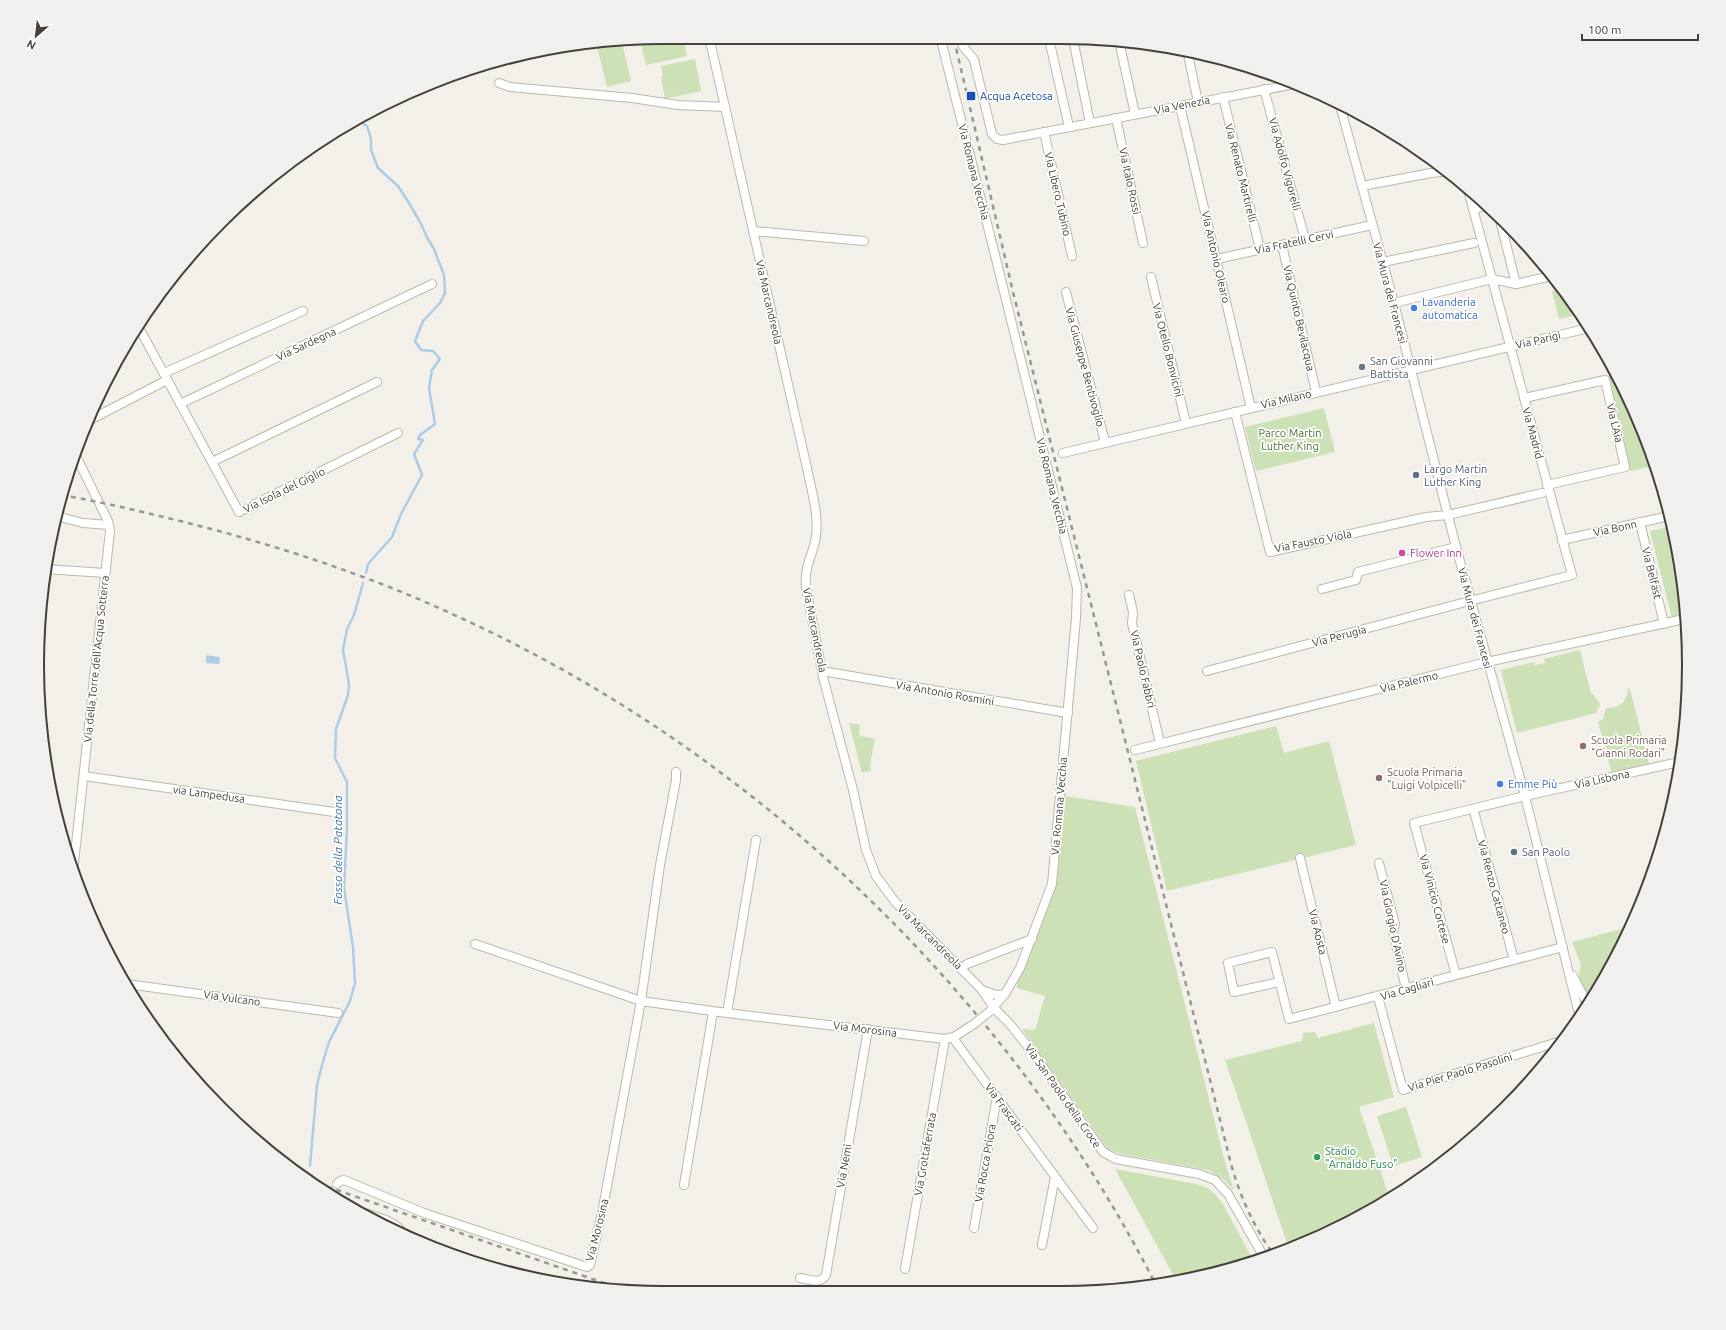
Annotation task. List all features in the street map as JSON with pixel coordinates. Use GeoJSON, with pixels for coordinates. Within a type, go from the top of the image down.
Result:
{"type":"FeatureCollection","features":[{"type":"Feature","properties":{"kind":"street","name":"Via Marcandreola"},"geometry":{"type":"LineString","coordinates":[[711,44],[807,468],[816,518],[816,536],[808,562],[805,580],[822,671],[853,790],[866,850],[876,876],[884,889],[901,909],[962,968],[982,990],[992,1010]]}},
{"type":"Feature","properties":{"kind":"street","name":"Via Romana Vecchia"},"geometry":{"type":"LineString","coordinates":[[942,44],[1075,579],[1077,608],[1053,881],[1049,895],[1020,968],[1005,994],[992,1010]]}},
{"type":"Feature","properties":{"kind":"street","name":"Via Venezia"},"geometry":{"type":"LineString","coordinates":[[961,44],[962,47],[974,60],[990,128],[994,137],[1003,140],[1285,86]]}},
{"type":"Feature","properties":{"kind":"street"},"geometry":{"type":"LineString","coordinates":[[1050,44],[1069,127]]}},
{"type":"Feature","properties":{"kind":"street"},"geometry":{"type":"LineString","coordinates":[[1074,44],[1090,123]]}},
{"type":"Feature","properties":{"kind":"street"},"geometry":{"type":"LineString","coordinates":[[1120,47],[1135,114]]}},
{"type":"Feature","properties":{"kind":"street"},"geometry":{"type":"LineString","coordinates":[[1189,57],[1198,102]]}},
{"type":"Feature","properties":{"kind":"street"},"geometry":{"type":"LineString","coordinates":[[499,83],[510,87],[632,98],[678,105],[725,107]]}},
{"type":"Feature","properties":{"kind":"street","name":"Via Adolfo Vigorelli"},"geometry":{"type":"LineString","coordinates":[[1264,89],[1305,239]]}},
{"type":"Feature","properties":{"kind":"street","name":"Via Renato Martirelli"},"geometry":{"type":"LineString","coordinates":[[1223,98],[1260,249]]}},
{"type":"Feature","properties":{"kind":"street","name":"Via Antonio Olearo"},"geometry":{"type":"LineString","coordinates":[[1180,106],[1251,408]]}},
{"type":"Feature","properties":{"kind":"street","name":"Via Mura dei Francesi"},"geometry":{"type":"LineString","coordinates":[[1341,111],[1394,303],[1456,547],[1472,600],[1487,662],[1525,796],[1577,1010]]}},
{"type":"Feature","properties":{"kind":"street","name":"Via Italo Rossi"},"geometry":{"type":"LineString","coordinates":[[1116,118],[1143,244]]}},
{"type":"Feature","properties":{"kind":"street","name":"Via Libero Tubino"},"geometry":{"type":"LineString","coordinates":[[1044,132],[1072,256]]}},
{"type":"Feature","properties":{"kind":"street"},"geometry":{"type":"LineString","coordinates":[[1362,186],[1439,172]]}},
{"type":"Feature","properties":{"kind":"street","name":"Via Madrid"},"geometry":{"type":"LineString","coordinates":[[1470,198],[1572,575],[1472,600]]}},
{"type":"Feature","properties":{"kind":"street"},"geometry":{"type":"LineString","coordinates":[[1473,209],[1480,207]]}},
{"type":"Feature","properties":{"kind":"street","name":"Via Fratelli Cervi"},"geometry":{"type":"LineString","coordinates":[[1217,259],[1372,224]]}},
{"type":"Feature","properties":{"kind":"street"},"geometry":{"type":"LineString","coordinates":[[1502,228],[1516,284]]}},
{"type":"Feature","properties":{"kind":"street"},"geometry":{"type":"LineString","coordinates":[[753,231],[864,240]]}},
{"type":"Feature","properties":{"kind":"street"},"geometry":{"type":"LineString","coordinates":[[1382,262],[1474,243]]}},
{"type":"Feature","properties":{"kind":"street","name":"Via Quinto Bevilacqua"},"geometry":{"type":"LineString","coordinates":[[1282,244],[1316,392]]}},
{"type":"Feature","properties":{"kind":"street","name":"Via Otello Bonvicini"},"geometry":{"type":"LineString","coordinates":[[1151,277],[1186,423]]}},
{"type":"Feature","properties":{"kind":"street"},"geometry":{"type":"LineString","coordinates":[[1394,303],[1492,279],[1516,284],[1546,277]]}},
{"type":"Feature","properties":{"kind":"street","name":"Via Sardegna"},"geometry":{"type":"LineString","coordinates":[[180,404],[432,284]]}},
{"type":"Feature","properties":{"kind":"street","name":"Via Giuseppe Bentivoglio"},"geometry":{"type":"LineString","coordinates":[[1066,292],[1105,442]]}},
{"type":"Feature","properties":{"kind":"street"},"geometry":{"type":"LineString","coordinates":[[96,416],[166,377],[303,311]]}},
{"type":"Feature","properties":{"kind":"street","name":"Via Parigi"},"geometry":{"type":"LineString","coordinates":[[1510,346],[1583,329]]}},
{"type":"Feature","properties":{"kind":"street"},"geometry":{"type":"LineString","coordinates":[[141,332],[166,377]]}},
{"type":"Feature","properties":{"kind":"street","name":"Via Milano"},"geometry":{"type":"LineString","coordinates":[[1063,452],[1510,346]]}},
{"type":"Feature","properties":{"kind":"street","name":"Via Isola del Giglio"},"geometry":{"type":"LineString","coordinates":[[166,377],[239,512],[398,433]]}},
{"type":"Feature","properties":{"kind":"street","name":"Via L'Aia"},"geometry":{"type":"LineString","coordinates":[[1524,398],[1605,380],[1626,467],[1547,485]]}},
{"type":"Feature","properties":{"kind":"street"},"geometry":{"type":"LineString","coordinates":[[212,462],[377,382]]}},
{"type":"Feature","properties":{"kind":"street","name":"Via Fausto Viola"},"geometry":{"type":"LineString","coordinates":[[1235,412],[1270,552],[1426,517],[1448,515]]}},
{"type":"Feature","properties":{"kind":"street","name":"Via della Torre dell'Acqua Sotterra"},"geometry":{"type":"LineString","coordinates":[[75,859],[106,574],[109,525],[102,506],[79,461]]}},
{"type":"Feature","properties":{"kind":"street"},"geometry":{"type":"LineString","coordinates":[[1448,515],[1542,493]]}},
{"type":"Feature","properties":{"kind":"street","name":"Via Bonn"},"geometry":{"type":"LineString","coordinates":[[1562,540],[1664,517]]}},
{"type":"Feature","properties":{"kind":"street"},"geometry":{"type":"LineString","coordinates":[[62,518],[82,523],[109,525]]}},
{"type":"Feature","properties":{"kind":"street","name":"Via Belfast"},"geometry":{"type":"LineString","coordinates":[[1640,522],[1664,624]]}},
{"type":"Feature","properties":{"kind":"street"},"geometry":{"type":"LineString","coordinates":[[1322,589],[1356,580],[1358,572],[1456,547]]}},
{"type":"Feature","properties":{"kind":"street"},"geometry":{"type":"LineString","coordinates":[[52,570],[106,574]]}},
{"type":"Feature","properties":{"kind":"street","name":"Via Paolo Fabbri"},"geometry":{"type":"LineString","coordinates":[[1129,595],[1133,612],[1132,623],[1160,744]]}},
{"type":"Feature","properties":{"kind":"street","name":"Via Perugia"},"geometry":{"type":"LineString","coordinates":[[1207,671],[1472,600]]}},
{"type":"Feature","properties":{"kind":"street","name":"Via Palermo"},"geometry":{"type":"LineString","coordinates":[[1135,750],[1487,662],[1681,620]]}},
{"type":"Feature","properties":{"kind":"street","name":"Via Antonio Rosmini"},"geometry":{"type":"LineString","coordinates":[[822,671],[1068,713]]}},
{"type":"Feature","properties":{"kind":"street","name":"Via Lisbona"},"geometry":{"type":"LineString","coordinates":[[1414,823],[1525,796],[1674,763]]}},
{"type":"Feature","properties":{"kind":"street","name":"Via Morosina"},"geometry":{"type":"LineString","coordinates":[[337,1184],[344,1180],[424,1213],[584,1267],[589,1266],[603,1208],[641,1001],[660,865],[676,780],[676,772]]}},
{"type":"Feature","properties":{"kind":"street","name":"via Lampedusa"},"geometry":{"type":"LineString","coordinates":[[84,776],[334,812]]}},
{"type":"Feature","properties":{"kind":"street","name":"Via Renzo Cattaneo"},"geometry":{"type":"LineString","coordinates":[[1475,815],[1514,960]]}},
{"type":"Feature","properties":{"kind":"street","name":"Via Vinicio Cortese"},"geometry":{"type":"LineString","coordinates":[[1414,823],[1456,975]]}},
{"type":"Feature","properties":{"kind":"street"},"geometry":{"type":"LineString","coordinates":[[727,1013],[756,840]]}},
{"type":"Feature","properties":{"kind":"street","name":"Via Aosta"},"geometry":{"type":"LineString","coordinates":[[1300,858],[1336,1007]]}},
{"type":"Feature","properties":{"kind":"street","name":"Via Giorgio D'Avino"},"geometry":{"type":"LineString","coordinates":[[1379,863],[1395,924],[1392,931],[1406,989]]}},
{"type":"Feature","properties":{"kind":"street"},"geometry":{"type":"LineString","coordinates":[[962,968],[966,964],[1032,939]]}},
{"type":"Feature","properties":{"kind":"street","name":"Via Morosina"},"geometry":{"type":"LineString","coordinates":[[475,944],[641,1001],[713,1012],[949,1038]]}},
{"type":"Feature","properties":{"kind":"street","name":"Via Mura dei Francesi"},"geometry":{"type":"LineString","coordinates":[[1563,948],[1576,983],[1584,998]]}},
{"type":"Feature","properties":{"kind":"street","name":"Via Cagliari"},"geometry":{"type":"LineString","coordinates":[[1279,982],[1234,992],[1228,963],[1272,952],[1289,1019],[1563,948]]}},
{"type":"Feature","properties":{"kind":"street","name":"Via Vulcano"},"geometry":{"type":"LineString","coordinates":[[133,985],[338,1012]]}},
{"type":"Feature","properties":{"kind":"street"},"geometry":{"type":"LineString","coordinates":[[982,990],[996,995],[1005,994]]}},
{"type":"Feature","properties":{"kind":"street","name":"Via Pier Paolo Pasolini"},"geometry":{"type":"LineString","coordinates":[[1378,997],[1403,1090],[1554,1043]]}},
{"type":"Feature","properties":{"kind":"street"},"geometry":{"type":"LineString","coordinates":[[949,1038],[974,1024],[992,1010]]}},
{"type":"Feature","properties":{"kind":"street","name":"Via San Paolo della Croce"},"geometry":{"type":"LineString","coordinates":[[992,1010],[1028,1046],[1103,1152],[1116,1159],[1199,1174],[1215,1180],[1228,1194],[1261,1253]]}},
{"type":"Feature","properties":{"kind":"street"},"geometry":{"type":"LineString","coordinates":[[684,1185],[713,1012]]}},
{"type":"Feature","properties":{"kind":"street","name":"Via Nemi"},"geometry":{"type":"LineString","coordinates":[[800,1278],[818,1281],[823,1279],[826,1275],[868,1029]]}},
{"type":"Feature","properties":{"kind":"street","name":"Via Frascati"},"geometry":{"type":"LineString","coordinates":[[949,1038],[997,1097],[1093,1228]]}},
{"type":"Feature","properties":{"kind":"street","name":"Via Grottaferrata"},"geometry":{"type":"LineString","coordinates":[[905,1269],[949,1038]]}},
{"type":"Feature","properties":{"kind":"street","name":"Via Rocca Priora"},"geometry":{"type":"LineString","coordinates":[[974,1228],[997,1097]]}},
{"type":"Feature","properties":{"kind":"street"},"geometry":{"type":"LineString","coordinates":[[1042,1245],[1056,1177]]}},
{"type":"Feature","properties":{"kind":"green space"},"geometry":{"type":"Polygon","coordinates":[[[684,44],[687,56],[646,65],[641,45],[684,44]]]}},
{"type":"Feature","properties":{"kind":"green space"},"geometry":{"type":"Polygon","coordinates":[[[623,45],[631,81],[607,87],[597,48],[623,45]]]}},
{"type":"Feature","properties":{"kind":"green space"},"geometry":{"type":"Polygon","coordinates":[[[695,59],[701,91],[665,99],[661,77],[663,77],[661,66],[695,59]]]}},
{"type":"Feature","properties":{"kind":"green space"},"geometry":{"type":"Polygon","coordinates":[[[1556,290],[1574,316],[1559,319],[1552,291],[1556,290]]]}},
{"type":"Feature","properties":{"kind":"green space"},"geometry":{"type":"Polygon","coordinates":[[[1611,376],[1618,390],[1635,427],[1650,467],[1630,471],[1608,377],[1611,376]]]}},
{"type":"Feature","properties":{"kind":"green space","name":"Parco Martin Luther King"},"geometry":{"type":"Polygon","coordinates":[[[1324,408],[1335,452],[1256,471],[1245,427],[1324,408]]]}},
{"type":"Feature","properties":{"kind":"green space"},"geometry":{"type":"Polygon","coordinates":[[[1666,527],[1677,584],[1680,616],[1672,618],[1650,531],[1666,527]]]}},
{"type":"Feature","properties":{"kind":"green space"},"geometry":{"type":"Polygon","coordinates":[[[1580,650],[1591,694],[1593,694],[1600,704],[1596,713],[1517,733],[1501,670],[1534,662],[1535,665],[1545,663],[1544,659],[1580,650]]]}},
{"type":"Feature","properties":{"kind":"green space"},"geometry":{"type":"Polygon","coordinates":[[[1628,689],[1630,689],[1649,764],[1612,774],[1598,722],[1603,719],[1606,708],[1615,707],[1622,704],[1626,698],[1628,689]]]}},
{"type":"Feature","properties":{"kind":"green space"},"geometry":{"type":"Polygon","coordinates":[[[849,723],[860,725],[859,734],[861,736],[875,739],[870,765],[871,771],[862,773],[849,723]]]}},
{"type":"Feature","properties":{"kind":"green space"},"geometry":{"type":"Polygon","coordinates":[[[1276,726],[1284,753],[1329,741],[1356,845],[1167,891],[1136,761],[1276,726]]]}},
{"type":"Feature","properties":{"kind":"green space"},"geometry":{"type":"Polygon","coordinates":[[[1060,795],[1135,807],[1226,1166],[1234,1190],[1223,1179],[1208,1170],[1121,1154],[1108,1149],[1022,1029],[1035,1030],[1045,996],[1017,988],[1018,973],[1052,884],[1060,795]]]}},
{"type":"Feature","properties":{"kind":"green space"},"geometry":{"type":"Polygon","coordinates":[[[1623,929],[1599,976],[1587,994],[1580,982],[1579,973],[1581,964],[1572,942],[1623,929]]]}},
{"type":"Feature","properties":{"kind":"green space","name":"Stadio \"Arnaldo Fuso\""},"geometry":{"type":"Polygon","coordinates":[[[1374,1023],[1394,1097],[1359,1107],[1388,1193],[1336,1222],[1287,1243],[1225,1060],[1302,1041],[1303,1033],[1315,1032],[1318,1038],[1374,1023]]]}},
{"type":"Feature","properties":{"kind":"green space"},"geometry":{"type":"Polygon","coordinates":[[[1406,1107],[1422,1157],[1393,1166],[1377,1116],[1406,1107]]]}},
{"type":"Feature","properties":{"kind":"green space"},"geometry":{"type":"Polygon","coordinates":[[[1115,1169],[1196,1184],[1207,1188],[1215,1194],[1223,1204],[1251,1256],[1222,1265],[1174,1275],[1115,1169]]]}},
{"type":"Feature","properties":{"kind":"water"},"geometry":{"type":"Polygon","coordinates":[[[206,655],[220,657],[219,664],[206,663],[206,655]]]}},
{"type":"Feature","properties":{"kind":"waterway","name":"Fosso della Patatona"},"geometry":{"type":"LineString","coordinates":[[362,123],[367,126],[371,139],[371,150],[378,168],[398,186],[420,222],[434,249],[444,275],[445,293],[440,303],[423,321],[415,341],[421,350],[433,351],[440,359],[432,370],[429,388],[435,424],[420,435],[418,439],[423,440],[414,454],[422,475],[401,514],[392,537],[368,564],[366,573]]}},
{"type":"Feature","properties":{"kind":"waterway","name":"Fosso della Patatona"},"geometry":{"type":"LineString","coordinates":[[310,1166],[317,1085],[329,1042],[350,1001],[355,983],[353,947],[344,888],[347,829],[347,782],[335,758],[336,729],[348,695],[349,684],[343,650],[347,629],[354,615],[363,583]]}},
{"type":"Feature","properties":{"kind":"railway"},"geometry":{"type":"LineString","coordinates":[[955,44],[1013,292],[1231,1164],[1248,1211],[1270,1250]]}},
{"type":"Feature","properties":{"kind":"railway"},"geometry":{"type":"LineString","coordinates":[[67,496],[138,511],[220,531],[291,552],[361,576],[463,619],[571,675],[675,740],[773,813],[865,895],[950,983],[1027,1078],[1096,1179],[1153,1279]]}},
{"type":"Feature","properties":{"kind":"railway"},"geometry":{"type":"LineString","coordinates":[[331,1188],[604,1283]]}},
{"type":"Feature","properties":{"kind":"place","name":"Acqua Acetosa"},"geometry":{"type":"Point","coordinates":[971,96]}},
{"type":"Feature","properties":{"kind":"place","name":"Lavanderia automatica"},"geometry":{"type":"Point","coordinates":[1414,308]}},
{"type":"Feature","properties":{"kind":"place","name":"San Giovanni Battista"},"geometry":{"type":"Point","coordinates":[1362,367]}},
{"type":"Feature","properties":{"kind":"place","name":"Largo Martin Luther King"},"geometry":{"type":"Point","coordinates":[1416,475]}},
{"type":"Feature","properties":{"kind":"place","name":"Flower Inn"},"geometry":{"type":"Point","coordinates":[1402,553]}},
{"type":"Feature","properties":{"kind":"place","name":"Scuola Primaria \"Gianni Rodari\""},"geometry":{"type":"Point","coordinates":[1583,746]}},
{"type":"Feature","properties":{"kind":"place","name":"Scuola Primaria \"Luigi Volpicelli\""},"geometry":{"type":"Point","coordinates":[1379,778]}},
{"type":"Feature","properties":{"kind":"place","name":"Emme Più"},"geometry":{"type":"Point","coordinates":[1500,784]}},
{"type":"Feature","properties":{"kind":"place","name":"San Paolo"},"geometry":{"type":"Point","coordinates":[1514,852]}},
{"type":"Feature","properties":{"kind":"place","name":"Stadio \"Arnaldo Fuso\""},"geometry":{"type":"Point","coordinates":[1317,1157]}}]}
